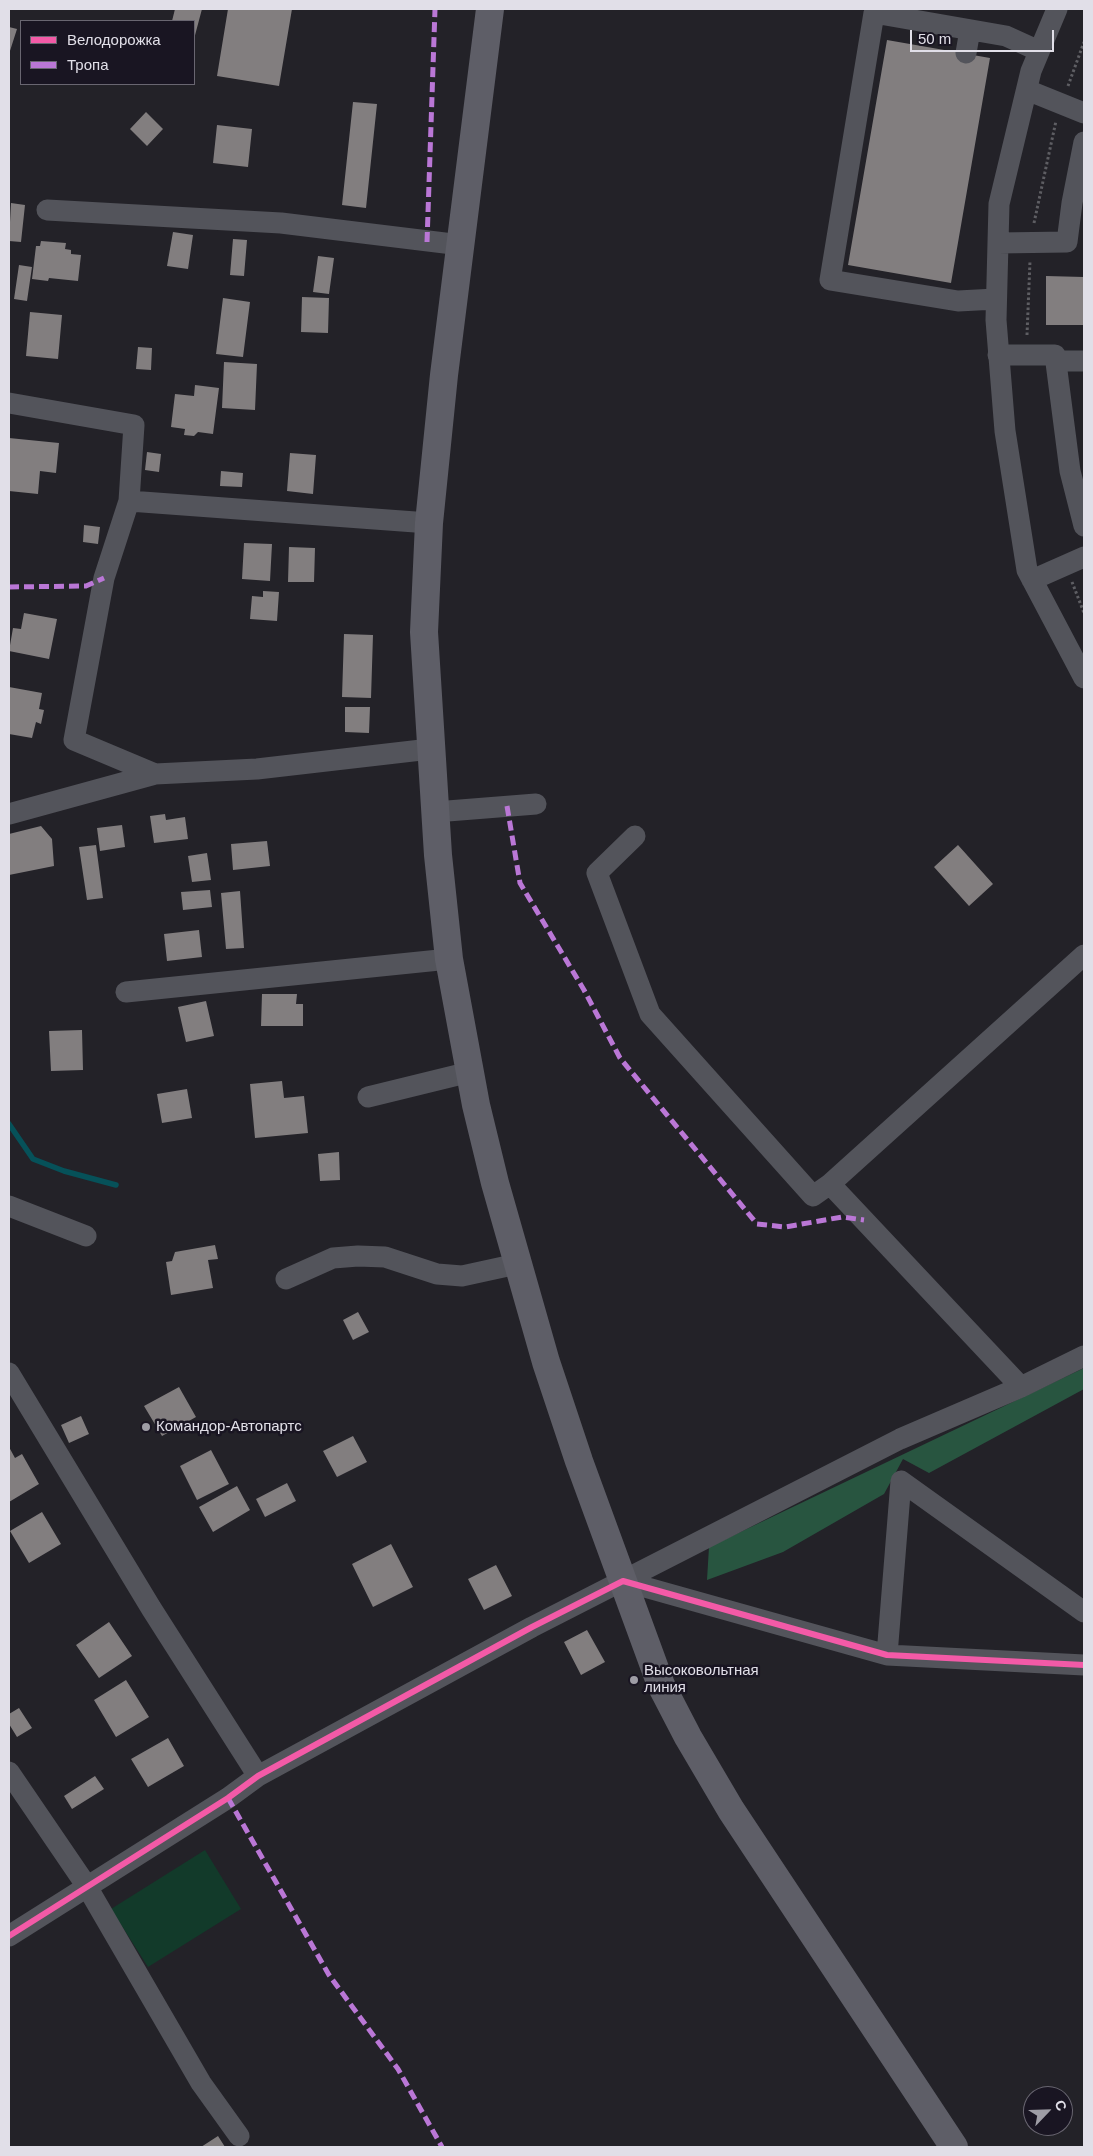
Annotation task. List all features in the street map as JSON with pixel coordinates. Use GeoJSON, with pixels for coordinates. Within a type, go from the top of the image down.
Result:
{"type":"FeatureCollection","features":[{"type":"Feature","properties":{"kind":"main road"},"geometry":{"type":"LineString","coordinates":[[490,9],[430,523],[424,632],[430,749],[449,959],[470,1072],[495,1183],[546,1362],[661,1684],[731,1810],[954,2147]]}},
{"type":"Feature","properties":{"kind":"street"},"geometry":{"type":"LineString","coordinates":[[1058,9],[1026,90],[999,204],[996,299],[998,355],[1005,431],[1027,570],[1084,678]]}},
{"type":"Feature","properties":{"kind":"street"},"geometry":{"type":"LineString","coordinates":[[996,299],[958,301],[830,280],[874,14],[1006,36],[1040,51]]}},
{"type":"Feature","properties":{"kind":"street"},"geometry":{"type":"LineString","coordinates":[[966,53],[970,30]]}},
{"type":"Feature","properties":{"kind":"street"},"geometry":{"type":"LineString","coordinates":[[1026,90],[1084,113]]}},
{"type":"Feature","properties":{"kind":"street"},"geometry":{"type":"LineString","coordinates":[[998,243],[1067,242],[1076,239],[1072,203],[1084,142]]}},
{"type":"Feature","properties":{"kind":"street"},"geometry":{"type":"LineString","coordinates":[[47,210],[281,223],[461,245]]}},
{"type":"Feature","properties":{"kind":"street"},"geometry":{"type":"LineString","coordinates":[[998,355],[1055,355],[1070,470],[1084,526]]}},
{"type":"Feature","properties":{"kind":"street"},"geometry":{"type":"LineString","coordinates":[[1056,361],[1084,361]]}},
{"type":"Feature","properties":{"kind":"street"},"geometry":{"type":"LineString","coordinates":[[9,403],[134,425],[129,501],[104,578],[74,740],[155,774]]}},
{"type":"Feature","properties":{"kind":"street"},"geometry":{"type":"LineString","coordinates":[[129,501],[430,523]]}},
{"type":"Feature","properties":{"kind":"street"},"geometry":{"type":"LineString","coordinates":[[1032,580],[1084,557]]}},
{"type":"Feature","properties":{"kind":"street"},"geometry":{"type":"LineString","coordinates":[[9,814],[155,774],[257,768],[430,749]]}},
{"type":"Feature","properties":{"kind":"street"},"geometry":{"type":"LineString","coordinates":[[435,812],[536,804]]}},
{"type":"Feature","properties":{"kind":"street"},"geometry":{"type":"LineString","coordinates":[[635,836],[597,873],[650,1014],[813,1196],[830,1184],[1084,955]]}},
{"type":"Feature","properties":{"kind":"street"},"geometry":{"type":"LineString","coordinates":[[126,992],[449,959]]}},
{"type":"Feature","properties":{"kind":"street"},"geometry":{"type":"LineString","coordinates":[[368,1097],[470,1072]]}},
{"type":"Feature","properties":{"kind":"street"},"geometry":{"type":"LineString","coordinates":[[830,1184],[1021,1387]]}},
{"type":"Feature","properties":{"kind":"street"},"geometry":{"type":"LineString","coordinates":[[9,1206],[86,1236]]}},
{"type":"Feature","properties":{"kind":"street"},"geometry":{"type":"LineString","coordinates":[[286,1279],[333,1258],[358,1256],[385,1258],[437,1274],[462,1276],[517,1264]]}},
{"type":"Feature","properties":{"kind":"street"},"geometry":{"type":"LineString","coordinates":[[9,1936],[86,1885],[228,1798],[258,1776],[532,1627],[900,1439],[1021,1387],[1084,1356]]}},
{"type":"Feature","properties":{"kind":"street"},"geometry":{"type":"LineString","coordinates":[[9,1373],[151,1608],[258,1776]]}},
{"type":"Feature","properties":{"kind":"street"},"geometry":{"type":"LineString","coordinates":[[887,1655],[901,1481],[1084,1612]]}},
{"type":"Feature","properties":{"kind":"street"},"geometry":{"type":"LineString","coordinates":[[623,1581],[887,1655],[1084,1665]]}},
{"type":"Feature","properties":{"kind":"street"},"geometry":{"type":"LineString","coordinates":[[9,1772],[86,1885],[201,2083],[239,2136]]}},
{"type":"Feature","properties":{"kind":"path"},"geometry":{"type":"LineString","coordinates":[[1066,92],[1084,42]]}},
{"type":"Feature","properties":{"kind":"path"},"geometry":{"type":"LineString","coordinates":[[1070,577],[1084,613]]}},
{"type":"Feature","properties":{"kind":"green space"},"geometry":{"type":"Polygon","coordinates":[[[1084,1368],[1084,1389],[929,1473],[903,1459],[884,1494],[783,1552],[707,1580],[709,1547],[1084,1368]]]}},
{"type":"Feature","properties":{"kind":"green space"},"geometry":{"type":"Polygon","coordinates":[[[205,1850],[241,1909],[148,1967],[111,1909],[205,1850]]]}},
{"type":"Feature","properties":{"kind":"building"},"geometry":{"type":"Polygon","coordinates":[[[175,9],[202,9],[195,35],[195,20],[172,20],[175,9]]]}},
{"type":"Feature","properties":{"kind":"building"},"geometry":{"type":"Polygon","coordinates":[[[228,9],[292,9],[279,86],[217,76],[228,9]]]}},
{"type":"Feature","properties":{"kind":"building"},"geometry":{"type":"Polygon","coordinates":[[[9,27],[17,29],[9,54],[9,27]]]}},
{"type":"Feature","properties":{"kind":"building"},"geometry":{"type":"Polygon","coordinates":[[[887,40],[990,58],[951,283],[848,265],[887,40]]]}},
{"type":"Feature","properties":{"kind":"building"},"geometry":{"type":"Polygon","coordinates":[[[353,102],[377,104],[366,208],[342,205],[353,102]]]}},
{"type":"Feature","properties":{"kind":"building"},"geometry":{"type":"Polygon","coordinates":[[[146,112],[163,129],[147,146],[130,129],[146,112]]]}},
{"type":"Feature","properties":{"kind":"building"},"geometry":{"type":"Polygon","coordinates":[[[217,125],[252,129],[248,167],[213,163],[217,125]]]}},
{"type":"Feature","properties":{"kind":"building"},"geometry":{"type":"Polygon","coordinates":[[[11,203],[25,205],[21,242],[9,241],[11,203]]]}},
{"type":"Feature","properties":{"kind":"building"},"geometry":{"type":"Polygon","coordinates":[[[173,232],[193,235],[188,269],[167,266],[173,232]]]}},
{"type":"Feature","properties":{"kind":"building"},"geometry":{"type":"Polygon","coordinates":[[[233,239],[247,240],[244,276],[230,275],[233,239]]]}},
{"type":"Feature","properties":{"kind":"building"},"geometry":{"type":"Polygon","coordinates":[[[41,241],[66,243],[65,249],[71,250],[71,254],[81,255],[78,281],[49,278],[48,281],[32,279],[36,246],[40,246],[41,241]]]}},
{"type":"Feature","properties":{"kind":"building"},"geometry":{"type":"Polygon","coordinates":[[[318,256],[334,258],[329,294],[313,292],[318,256]]]}},
{"type":"Feature","properties":{"kind":"building"},"geometry":{"type":"Polygon","coordinates":[[[19,265],[32,267],[27,301],[14,299],[19,265]]]}},
{"type":"Feature","properties":{"kind":"building"},"geometry":{"type":"Polygon","coordinates":[[[1046,276],[1084,277],[1084,325],[1046,325],[1046,276]]]}},
{"type":"Feature","properties":{"kind":"building"},"geometry":{"type":"Polygon","coordinates":[[[302,297],[329,298],[328,333],[301,332],[302,297]]]}},
{"type":"Feature","properties":{"kind":"building"},"geometry":{"type":"Polygon","coordinates":[[[223,298],[250,302],[243,357],[216,354],[223,298]]]}},
{"type":"Feature","properties":{"kind":"building"},"geometry":{"type":"Polygon","coordinates":[[[30,312],[62,315],[58,359],[26,356],[30,312]]]}},
{"type":"Feature","properties":{"kind":"building"},"geometry":{"type":"Polygon","coordinates":[[[138,347],[152,348],[151,370],[136,369],[138,347]]]}},
{"type":"Feature","properties":{"kind":"building"},"geometry":{"type":"Polygon","coordinates":[[[224,362],[257,364],[255,410],[222,408],[224,362]]]}},
{"type":"Feature","properties":{"kind":"building"},"geometry":{"type":"Polygon","coordinates":[[[195,385],[219,388],[213,434],[198,432],[194,436],[184,435],[185,429],[171,427],[175,394],[194,396],[195,385]]]}},
{"type":"Feature","properties":{"kind":"building"},"geometry":{"type":"Polygon","coordinates":[[[9,438],[59,443],[56,473],[40,471],[38,494],[9,491],[9,438]]]}},
{"type":"Feature","properties":{"kind":"building"},"geometry":{"type":"Polygon","coordinates":[[[147,452],[161,454],[159,472],[145,470],[147,452]]]}},
{"type":"Feature","properties":{"kind":"building"},"geometry":{"type":"Polygon","coordinates":[[[290,453],[316,455],[313,494],[287,491],[290,453]]]}},
{"type":"Feature","properties":{"kind":"building"},"geometry":{"type":"Polygon","coordinates":[[[221,471],[243,473],[242,487],[220,486],[221,471]]]}},
{"type":"Feature","properties":{"kind":"building"},"geometry":{"type":"Polygon","coordinates":[[[84,525],[100,527],[98,544],[83,542],[84,525]]]}},
{"type":"Feature","properties":{"kind":"building"},"geometry":{"type":"Polygon","coordinates":[[[244,543],[272,544],[270,581],[242,579],[244,543]]]}},
{"type":"Feature","properties":{"kind":"building"},"geometry":{"type":"Polygon","coordinates":[[[289,547],[315,548],[314,582],[288,582],[289,547]]]}},
{"type":"Feature","properties":{"kind":"building"},"geometry":{"type":"Polygon","coordinates":[[[263,591],[279,592],[277,621],[250,619],[252,596],[263,597],[263,591]]]}},
{"type":"Feature","properties":{"kind":"building"},"geometry":{"type":"Polygon","coordinates":[[[24,613],[57,619],[49,659],[9,651],[13,628],[21,629],[24,613]]]}},
{"type":"Feature","properties":{"kind":"building"},"geometry":{"type":"Polygon","coordinates":[[[344,634],[373,635],[371,698],[342,697],[344,634]]]}},
{"type":"Feature","properties":{"kind":"building"},"geometry":{"type":"Polygon","coordinates":[[[9,687],[42,693],[39,709],[44,710],[41,724],[36,722],[32,738],[9,734],[9,687]]]}},
{"type":"Feature","properties":{"kind":"building"},"geometry":{"type":"Polygon","coordinates":[[[345,707],[370,707],[369,733],[345,732],[345,707]]]}},
{"type":"Feature","properties":{"kind":"building"},"geometry":{"type":"Polygon","coordinates":[[[165,814],[166,820],[185,817],[188,839],[154,843],[150,816],[165,814]]]}},
{"type":"Feature","properties":{"kind":"building"},"geometry":{"type":"Polygon","coordinates":[[[122,825],[125,847],[100,851],[97,828],[122,825]]]}},
{"type":"Feature","properties":{"kind":"building"},"geometry":{"type":"Polygon","coordinates":[[[41,826],[52,839],[54,866],[9,875],[9,834],[41,826]]]}},
{"type":"Feature","properties":{"kind":"building"},"geometry":{"type":"Polygon","coordinates":[[[267,841],[270,866],[233,870],[231,844],[267,841]]]}},
{"type":"Feature","properties":{"kind":"building"},"geometry":{"type":"Polygon","coordinates":[[[96,845],[103,898],[87,900],[79,847],[96,845]]]}},
{"type":"Feature","properties":{"kind":"building"},"geometry":{"type":"Polygon","coordinates":[[[958,845],[993,884],[969,906],[934,867],[958,845]]]}},
{"type":"Feature","properties":{"kind":"building"},"geometry":{"type":"Polygon","coordinates":[[[207,853],[211,880],[192,882],[188,856],[207,853]]]}},
{"type":"Feature","properties":{"kind":"building"},"geometry":{"type":"Polygon","coordinates":[[[210,890],[212,907],[183,910],[181,892],[210,890]]]}},
{"type":"Feature","properties":{"kind":"building"},"geometry":{"type":"Polygon","coordinates":[[[240,891],[244,948],[226,949],[221,893],[240,891]]]}},
{"type":"Feature","properties":{"kind":"building"},"geometry":{"type":"Polygon","coordinates":[[[199,930],[202,957],[167,961],[164,934],[199,930]]]}},
{"type":"Feature","properties":{"kind":"building"},"geometry":{"type":"Polygon","coordinates":[[[262,994],[297,994],[296,1004],[303,1004],[303,1026],[261,1026],[262,994]]]}},
{"type":"Feature","properties":{"kind":"building"},"geometry":{"type":"Polygon","coordinates":[[[206,1001],[214,1036],[186,1042],[178,1007],[206,1001]]]}},
{"type":"Feature","properties":{"kind":"building"},"geometry":{"type":"Polygon","coordinates":[[[82,1030],[83,1070],[51,1071],[49,1031],[82,1030]]]}},
{"type":"Feature","properties":{"kind":"building"},"geometry":{"type":"Polygon","coordinates":[[[282,1081],[284,1098],[304,1096],[308,1133],[255,1138],[250,1084],[282,1081]]]}},
{"type":"Feature","properties":{"kind":"building"},"geometry":{"type":"Polygon","coordinates":[[[187,1089],[192,1118],[162,1123],[157,1094],[187,1089]]]}},
{"type":"Feature","properties":{"kind":"building"},"geometry":{"type":"Polygon","coordinates":[[[339,1152],[340,1180],[320,1181],[318,1154],[339,1152]]]}},
{"type":"Feature","properties":{"kind":"building"},"geometry":{"type":"Polygon","coordinates":[[[215,1245],[218,1259],[208,1260],[213,1288],[171,1295],[166,1262],[172,1261],[175,1252],[215,1245]]]}},
{"type":"Feature","properties":{"kind":"building"},"geometry":{"type":"Polygon","coordinates":[[[358,1312],[369,1332],[353,1340],[343,1320],[358,1312]]]}},
{"type":"Feature","properties":{"kind":"building"},"geometry":{"type":"Polygon","coordinates":[[[179,1387],[196,1417],[162,1436],[144,1406],[179,1387]]]}},
{"type":"Feature","properties":{"kind":"building"},"geometry":{"type":"Polygon","coordinates":[[[81,1416],[89,1434],[69,1443],[61,1425],[81,1416]]]}},
{"type":"Feature","properties":{"kind":"building"},"geometry":{"type":"Polygon","coordinates":[[[353,1436],[367,1462],[337,1477],[323,1451],[353,1436]]]}},
{"type":"Feature","properties":{"kind":"building"},"geometry":{"type":"Polygon","coordinates":[[[9,1447],[15,1458],[22,1454],[39,1484],[9,1502],[9,1447]]]}},
{"type":"Feature","properties":{"kind":"building"},"geometry":{"type":"Polygon","coordinates":[[[211,1450],[229,1484],[197,1500],[180,1466],[211,1450]]]}},
{"type":"Feature","properties":{"kind":"building"},"geometry":{"type":"Polygon","coordinates":[[[287,1483],[296,1501],[265,1517],[256,1499],[287,1483]]]}},
{"type":"Feature","properties":{"kind":"building"},"geometry":{"type":"Polygon","coordinates":[[[237,1486],[250,1510],[213,1532],[199,1507],[237,1486]]]}},
{"type":"Feature","properties":{"kind":"building"},"geometry":{"type":"Polygon","coordinates":[[[42,1512],[61,1544],[29,1563],[10,1531],[42,1512]]]}},
{"type":"Feature","properties":{"kind":"building"},"geometry":{"type":"Polygon","coordinates":[[[391,1544],[413,1587],[373,1607],[352,1564],[391,1544]]]}},
{"type":"Feature","properties":{"kind":"building"},"geometry":{"type":"Polygon","coordinates":[[[496,1565],[512,1596],[484,1610],[468,1579],[496,1565]]]}},
{"type":"Feature","properties":{"kind":"building"},"geometry":{"type":"Polygon","coordinates":[[[109,1622],[132,1656],[99,1678],[76,1645],[109,1622]]]}},
{"type":"Feature","properties":{"kind":"building"},"geometry":{"type":"Polygon","coordinates":[[[587,1630],[605,1662],[581,1675],[564,1642],[587,1630]]]}},
{"type":"Feature","properties":{"kind":"building"},"geometry":{"type":"Polygon","coordinates":[[[126,1680],[149,1717],[116,1737],[94,1700],[126,1680]]]}},
{"type":"Feature","properties":{"kind":"building"},"geometry":{"type":"Polygon","coordinates":[[[19,1708],[32,1728],[17,1737],[9,1724],[9,1714],[19,1708]]]}},
{"type":"Feature","properties":{"kind":"building"},"geometry":{"type":"Polygon","coordinates":[[[168,1738],[184,1766],[148,1787],[131,1759],[168,1738]]]}},
{"type":"Feature","properties":{"kind":"building"},"geometry":{"type":"Polygon","coordinates":[[[95,1776],[104,1789],[72,1809],[64,1796],[95,1776]]]}},
{"type":"Feature","properties":{"kind":"building"},"geometry":{"type":"Polygon","coordinates":[[[218,2136],[225,2147],[201,2147],[218,2136]]]}},
{"type":"Feature","properties":{"kind":"waterway"},"geometry":{"type":"LineString","coordinates":[[9,1124],[33,1159],[64,1171],[116,1185]]}},
{"type":"Feature","properties":{"kind":"marked path"},"geometry":{"type":"LineString","coordinates":[[427,242],[435,9]]}},
{"type":"Feature","properties":{"kind":"marked path"},"geometry":{"type":"LineString","coordinates":[[9,587],[86,586],[104,578]]}},
{"type":"Feature","properties":{"kind":"marked path"},"geometry":{"type":"LineString","coordinates":[[507,806],[520,883],[584,990],[620,1058],[757,1224],[785,1227],[842,1217],[864,1220]]}},
{"type":"Feature","properties":{"kind":"marked path"},"geometry":{"type":"LineString","coordinates":[[228,1798],[329,1975],[398,2069],[442,2147]]}},
{"type":"Feature","properties":{"kind":"cycle path"},"geometry":{"type":"LineString","coordinates":[[9,1936],[228,1798],[258,1776],[532,1627],[623,1581],[887,1655],[1084,1665]]}},
{"type":"Feature","properties":{"kind":"place","name":"Командор-Автопартс"},"geometry":{"type":"Point","coordinates":[146,1427]}},
{"type":"Feature","properties":{"kind":"place","name":"Высоковольтная линия"},"geometry":{"type":"Point","coordinates":[634,1680]}}]}
